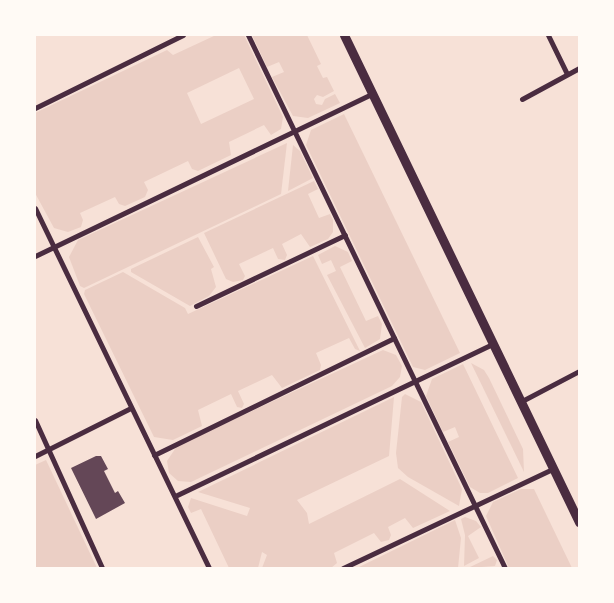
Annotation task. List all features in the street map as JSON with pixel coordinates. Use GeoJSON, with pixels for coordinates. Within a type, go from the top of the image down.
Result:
{"type":"FeatureCollection","features":[{"type":"Feature","properties":{"kind":"street"},"geometry":{"type":"LineString","coordinates":[[35,108],[183,35]]}},
{"type":"Feature","properties":{"kind":"street"},"geometry":{"type":"LineString","coordinates":[[248,35],[505,568]]}},
{"type":"Feature","properties":{"kind":"street"},"geometry":{"type":"LineString","coordinates":[[344,35],[579,522]]}},
{"type":"Feature","properties":{"kind":"street"},"geometry":{"type":"LineString","coordinates":[[548,35],[566,74]]}},
{"type":"Feature","properties":{"kind":"street"},"geometry":{"type":"LineString","coordinates":[[522,99],[579,68]]}},
{"type":"Feature","properties":{"kind":"street"},"geometry":{"type":"LineString","coordinates":[[35,256],[53,245],[296,132],[372,94]]}},
{"type":"Feature","properties":{"kind":"street"},"geometry":{"type":"LineString","coordinates":[[35,208],[209,568]]}},
{"type":"Feature","properties":{"kind":"street"},"geometry":{"type":"LineString","coordinates":[[196,306],[344,235]]}},
{"type":"Feature","properties":{"kind":"street"},"geometry":{"type":"LineString","coordinates":[[154,455],[394,338]]}},
{"type":"Feature","properties":{"kind":"street"},"geometry":{"type":"LineString","coordinates":[[175,496],[492,344]]}},
{"type":"Feature","properties":{"kind":"street"},"geometry":{"type":"LineString","coordinates":[[520,402],[579,371]]}},
{"type":"Feature","properties":{"kind":"street"},"geometry":{"type":"LineString","coordinates":[[35,456],[131,408]]}},
{"type":"Feature","properties":{"kind":"street"},"geometry":{"type":"LineString","coordinates":[[35,420],[102,568]]}},
{"type":"Feature","properties":{"kind":"street"},"geometry":{"type":"LineString","coordinates":[[343,568],[552,469]]}},
{"type":"Feature","properties":{"kind":"shaded area"},"geometry":{"type":"Polygon","coordinates":[[[216,35],[244,35],[283,117],[281,129],[271,135],[264,125],[229,142],[231,155],[198,171],[192,169],[188,161],[144,182],[148,190],[145,197],[125,206],[119,204],[115,197],[80,213],[83,220],[81,227],[68,232],[54,228],[35,193],[35,113],[167,50],[173,55],[216,35]],[[239,68],[187,93],[201,124],[254,99],[239,68]]]}},
{"type":"Feature","properties":{"kind":"shaded area"},"geometry":{"type":"Polygon","coordinates":[[[252,35],[307,35],[321,64],[317,66],[323,78],[327,77],[334,91],[323,97],[317,95],[314,99],[316,104],[322,105],[325,99],[335,94],[340,103],[308,118],[293,116],[272,77],[284,72],[279,62],[267,67],[252,35]]]}},
{"type":"Feature","properties":{"kind":"shaded area"},"geometry":{"type":"Polygon","coordinates":[[[344,114],[460,353],[425,370],[413,367],[306,145],[311,130],[344,114]]]}},
{"type":"Feature","properties":{"kind":"shaded area"},"geometry":{"type":"Polygon","coordinates":[[[287,143],[281,194],[84,288],[80,286],[69,257],[78,240],[287,143]]]}},
{"type":"Feature","properties":{"kind":"shaded area"},"geometry":{"type":"Polygon","coordinates":[[[293,145],[300,151],[313,178],[288,191],[293,145]]]}},
{"type":"Feature","properties":{"kind":"shaded area"},"geometry":{"type":"Polygon","coordinates":[[[314,181],[318,189],[308,194],[319,218],[330,214],[333,220],[333,232],[328,239],[310,247],[301,234],[282,244],[287,255],[285,260],[278,259],[273,248],[239,264],[245,276],[243,280],[233,282],[226,279],[204,233],[314,181]]]}},
{"type":"Feature","properties":{"kind":"shaded area"},"geometry":{"type":"Polygon","coordinates":[[[198,237],[214,267],[211,269],[216,287],[209,296],[190,306],[131,272],[131,269],[198,237]]]}},
{"type":"Feature","properties":{"kind":"shaded area"},"geometry":{"type":"Polygon","coordinates":[[[335,246],[348,252],[352,261],[340,267],[366,321],[378,316],[382,324],[380,339],[365,348],[327,275],[336,271],[331,260],[322,264],[318,255],[335,246]]]}},
{"type":"Feature","properties":{"kind":"shaded area"},"geometry":{"type":"Polygon","coordinates":[[[313,256],[360,351],[355,349],[349,338],[316,353],[321,365],[320,370],[282,388],[272,375],[238,391],[244,404],[242,408],[237,407],[231,394],[198,410],[202,426],[173,440],[154,437],[84,294],[85,290],[123,272],[185,308],[188,314],[313,256]]]}},
{"type":"Feature","properties":{"kind":"shaded area"},"geometry":{"type":"Polygon","coordinates":[[[383,350],[396,355],[402,366],[400,377],[392,386],[191,482],[178,481],[169,473],[167,461],[177,446],[383,350]]]}},
{"type":"Feature","properties":{"kind":"shaded area"},"geometry":{"type":"Polygon","coordinates":[[[471,363],[484,370],[489,378],[523,449],[524,472],[471,363]]]}},
{"type":"Feature","properties":{"kind":"shaded area"},"geometry":{"type":"Polygon","coordinates":[[[463,364],[518,478],[488,493],[480,493],[470,487],[448,442],[459,437],[455,427],[443,432],[426,396],[432,379],[463,364]]]}},
{"type":"Feature","properties":{"kind":"shaded area"},"geometry":{"type":"Polygon","coordinates":[[[405,394],[421,402],[462,489],[459,506],[408,477],[398,468],[396,453],[402,397],[405,394]]]}},
{"type":"Feature","properties":{"kind":"shaded area"},"geometry":{"type":"Polygon","coordinates":[[[394,397],[389,456],[297,500],[307,513],[309,524],[400,479],[450,511],[413,528],[405,518],[388,527],[391,535],[389,540],[381,542],[374,533],[334,553],[337,563],[331,568],[262,568],[267,555],[262,552],[258,568],[229,568],[201,509],[191,513],[188,507],[191,498],[247,516],[250,508],[198,492],[394,397]]]}},
{"type":"Feature","properties":{"kind":"shaded area"},"geometry":{"type":"Polygon","coordinates":[[[46,460],[97,568],[35,568],[35,465],[46,460]]]}},
{"type":"Feature","properties":{"kind":"shaded area"},"geometry":{"type":"Polygon","coordinates":[[[521,489],[534,489],[572,568],[509,568],[486,516],[493,502],[521,489]]]}},
{"type":"Feature","properties":{"kind":"shaded area"},"geometry":{"type":"Polygon","coordinates":[[[465,517],[476,521],[481,527],[468,536],[479,558],[464,566],[465,535],[461,519],[465,517]]]}},
{"type":"Feature","properties":{"kind":"shaded area"},"geometry":{"type":"Polygon","coordinates":[[[455,520],[461,538],[458,568],[357,568],[455,520]]]}},
{"type":"Feature","properties":{"kind":"shaded area"},"geometry":{"type":"Polygon","coordinates":[[[493,556],[497,560],[495,566],[468,568],[493,556]]]}},
{"type":"Feature","properties":{"kind":"building"},"geometry":{"type":"Polygon","coordinates":[[[96,456],[101,456],[108,469],[104,471],[115,493],[118,491],[125,503],[96,519],[71,468],[96,456]]]}}]}
